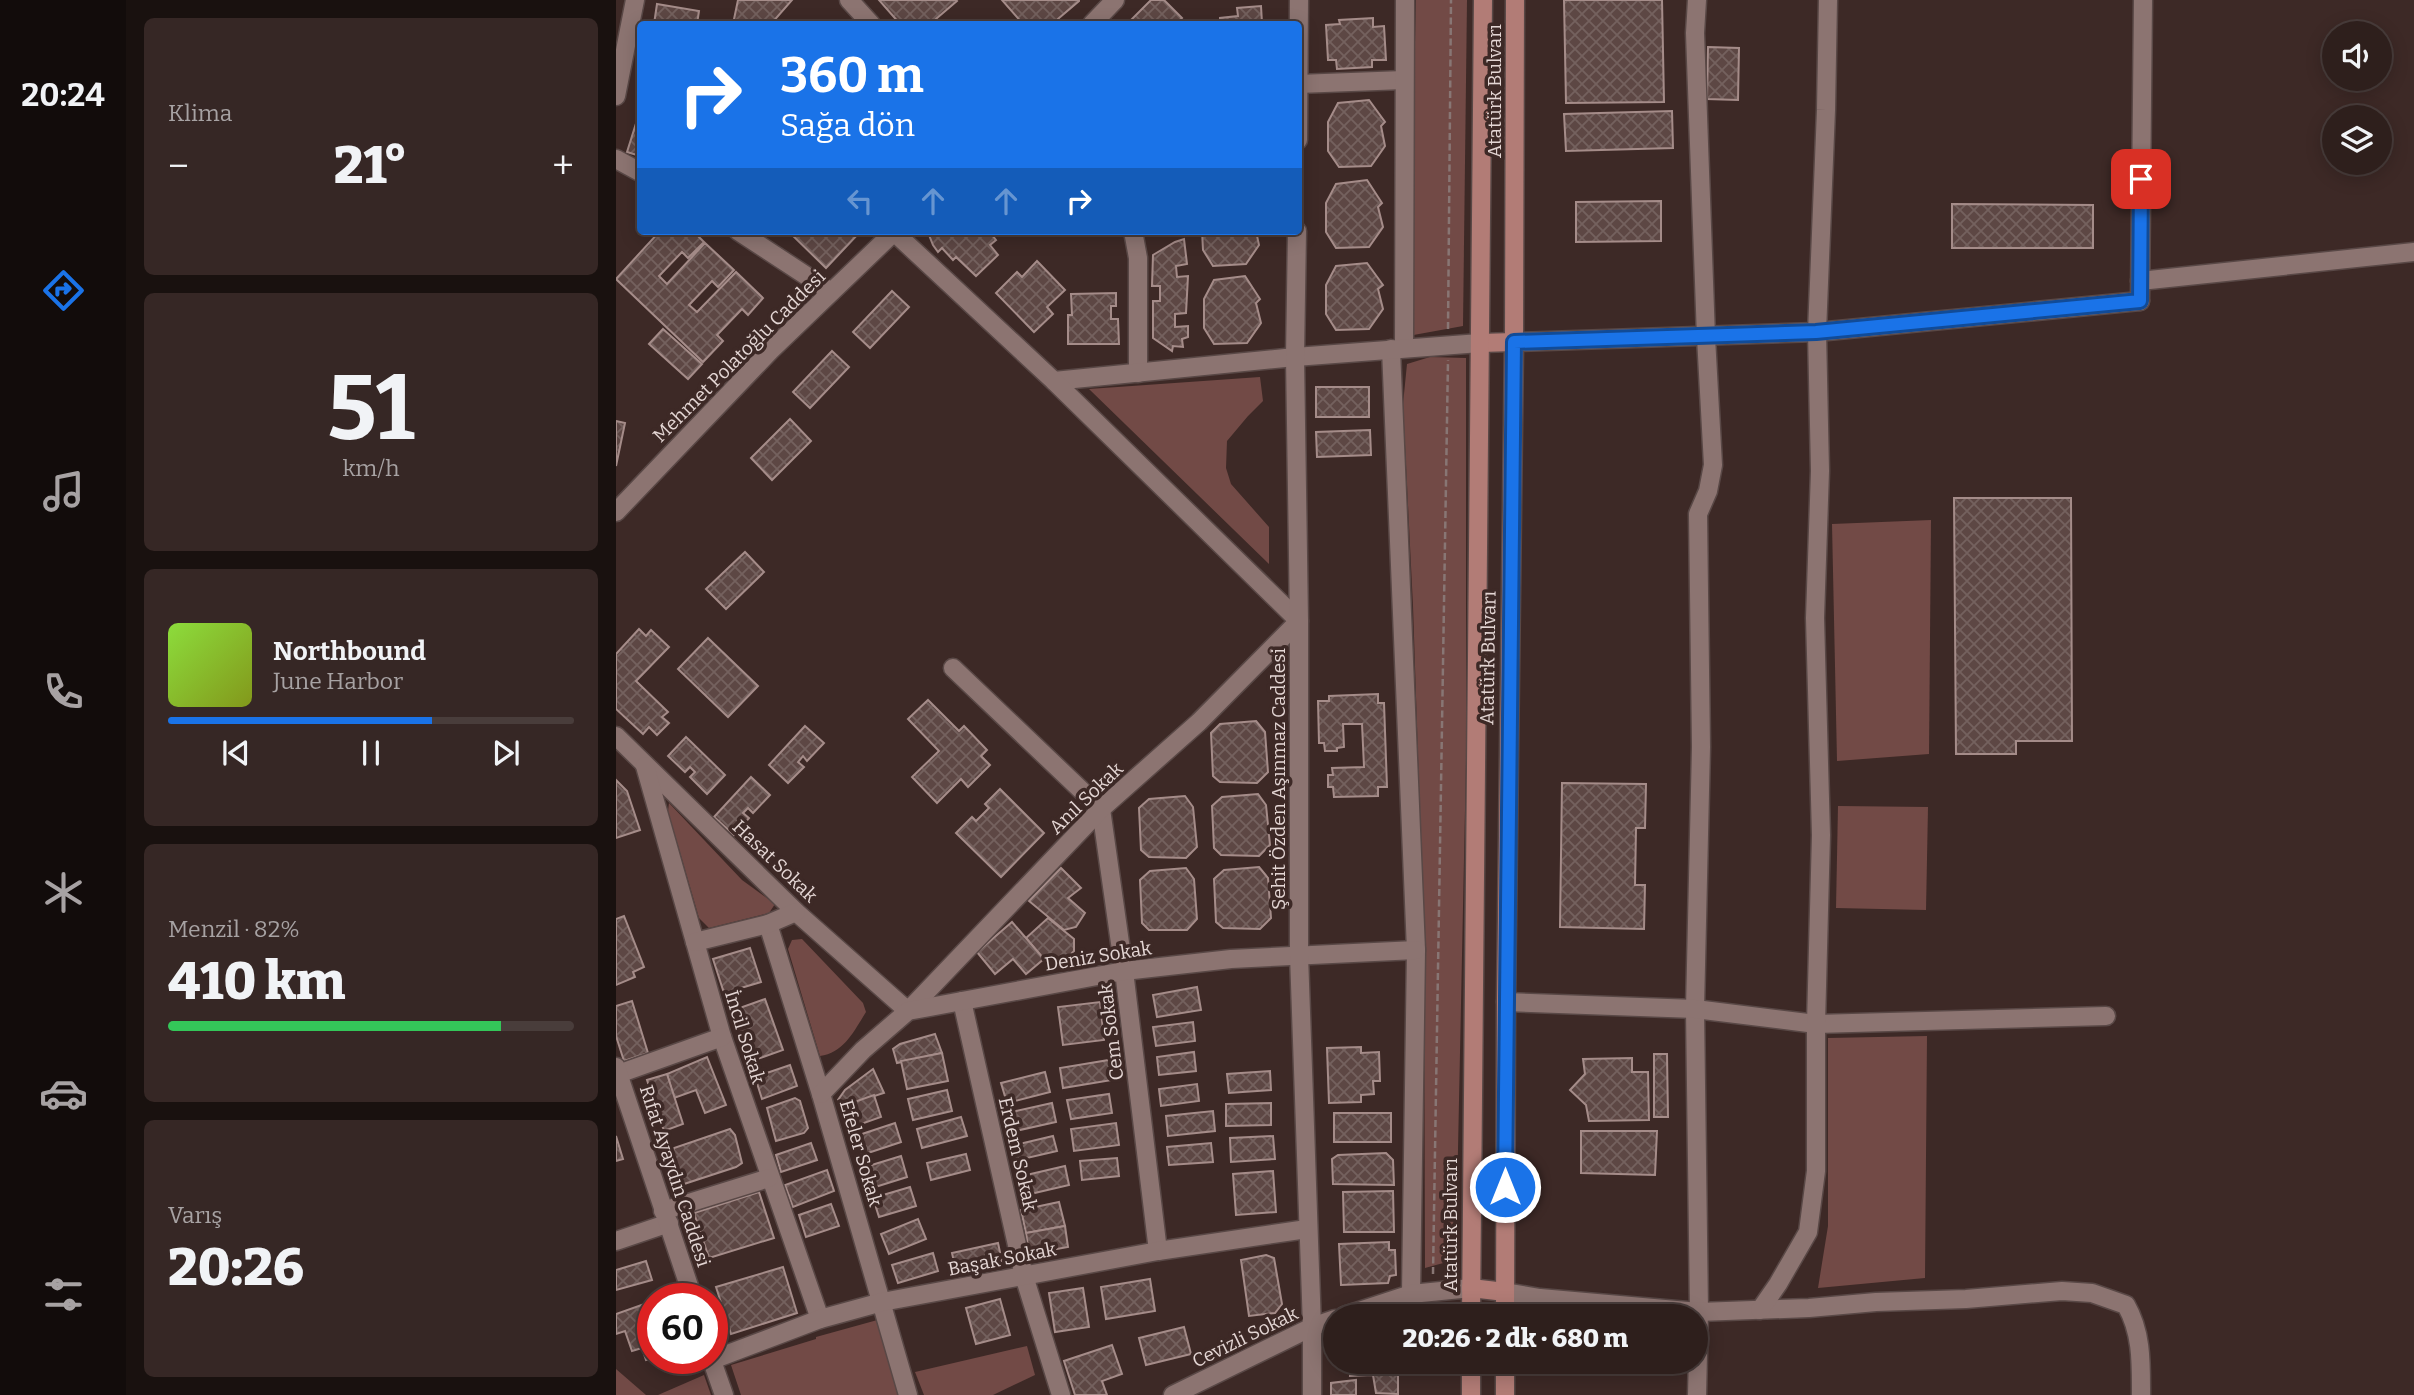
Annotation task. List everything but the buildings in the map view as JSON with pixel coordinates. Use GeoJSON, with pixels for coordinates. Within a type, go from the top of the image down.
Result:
{"type":"FeatureCollection","features":[{"type":"Feature","properties":{"kind":"main road","name":"Atatürk Bulvarı"},"geometry":{"type":"LineString","coordinates":[[1471,1304],[1483,0]]}},
{"type":"Feature","properties":{"kind":"main road","name":"Atatürk Bulvarı"},"geometry":{"type":"LineString","coordinates":[[1505,1304],[1515,0]]}},
{"type":"Feature","properties":{"kind":"main road"},"geometry":{"type":"LineString","coordinates":[[1480,343],[1514,342]]}},
{"type":"Feature","properties":{"kind":"main road"},"geometry":{"type":"LineString","coordinates":[[1471,1288],[1505,1292]]}},
{"type":"Feature","properties":{"kind":"main road"},"geometry":{"type":"LineString","coordinates":[[1471,1374],[1471,1395]]}},
{"type":"Feature","properties":{"kind":"main road"},"geometry":{"type":"LineString","coordinates":[[1505,1374],[1505,1395]]}},
{"type":"Feature","properties":{"kind":"street"},"geometry":{"type":"LineString","coordinates":[[616,96],[635,0]]}},
{"type":"Feature","properties":{"kind":"street"},"geometry":{"type":"LineString","coordinates":[[850,0],[868,21]]}},
{"type":"Feature","properties":{"kind":"street"},"geometry":{"type":"LineString","coordinates":[[1299,0],[1299,21]]}},
{"type":"Feature","properties":{"kind":"street"},"geometry":{"type":"LineString","coordinates":[[1405,0],[1398,348],[1416,950],[1410,1294]]}},
{"type":"Feature","properties":{"kind":"street"},"geometry":{"type":"LineString","coordinates":[[1696,0],[1706,337],[1713,465],[1708,491],[1698,514],[1701,747],[1695,1009],[1699,1304]]}},
{"type":"Feature","properties":{"kind":"street"},"geometry":{"type":"LineString","coordinates":[[1760,1310],[1808,1231],[1816,1171],[1816,1024],[1821,835],[1815,618],[1820,471],[1816,332],[1828,0]]}},
{"type":"Feature","properties":{"kind":"street"},"geometry":{"type":"LineString","coordinates":[[1514,342],[1816,332],[2140,301],[2143,0]]}},
{"type":"Feature","properties":{"kind":"street"},"geometry":{"type":"LineString","coordinates":[[1094,21],[1111,1]]}},
{"type":"Feature","properties":{"kind":"street"},"geometry":{"type":"LineString","coordinates":[[1302,84],[1404,80]]}},
{"type":"Feature","properties":{"kind":"street"},"geometry":{"type":"LineString","coordinates":[[616,159],[637,170]]}},
{"type":"Feature","properties":{"kind":"street"},"geometry":{"type":"LineString","coordinates":[[744,235],[831,292]]}},
{"type":"Feature","properties":{"kind":"street","name":"Mehmet Polatoğlu Caddesi"},"geometry":{"type":"LineString","coordinates":[[616,512],[770,351],[891,235]]}},
{"type":"Feature","properties":{"kind":"street"},"geometry":{"type":"LineString","coordinates":[[899,235],[1054,381],[1299,621]]}},
{"type":"Feature","properties":{"kind":"street"},"geometry":{"type":"LineString","coordinates":[[1134,235],[1138,258],[1138,373]]}},
{"type":"Feature","properties":{"kind":"street","name":"Şehit Özden Aşınmaz Caddesi"},"geometry":{"type":"LineString","coordinates":[[1297,235],[1294,357],[1299,621],[1299,955],[1312,1395]]}},
{"type":"Feature","properties":{"kind":"street"},"geometry":{"type":"LineString","coordinates":[[2140,281],[2414,252]]}},
{"type":"Feature","properties":{"kind":"street"},"geometry":{"type":"LineString","coordinates":[[1054,381],[1294,357],[1480,343]]}},
{"type":"Feature","properties":{"kind":"street","name":"Anıl Sokak"},"geometry":{"type":"LineString","coordinates":[[908,1011],[1101,809],[1199,722],[1299,621]]}},
{"type":"Feature","properties":{"kind":"street"},"geometry":{"type":"LineString","coordinates":[[953,668],[1101,809]]}},
{"type":"Feature","properties":{"kind":"street","name":"Hasat Sokak"},"geometry":{"type":"LineString","coordinates":[[616,736],[631,758],[796,912],[908,1011]]}},
{"type":"Feature","properties":{"kind":"street","name":"İncil Sokak"},"geometry":{"type":"LineString","coordinates":[[631,758],[695,942],[722,1037],[769,1178],[820,1319]]}},
{"type":"Feature","properties":{"kind":"street","name":"Cem Sokak"},"geometry":{"type":"LineString","coordinates":[[1101,809],[1158,1251]]}},
{"type":"Feature","properties":{"kind":"street"},"geometry":{"type":"LineString","coordinates":[[695,942],[768,924],[796,912]]}},
{"type":"Feature","properties":{"kind":"street","name":"Efeler Sokak"},"geometry":{"type":"LineString","coordinates":[[768,924],[821,1094],[908,1395]]}},
{"type":"Feature","properties":{"kind":"street","name":"Deniz Sokak"},"geometry":{"type":"LineString","coordinates":[[908,1011],[1124,971],[1231,959],[1416,950]]}},
{"type":"Feature","properties":{"kind":"street","name":"Erdem Sokak"},"geometry":{"type":"LineString","coordinates":[[962,1002],[1024,1276],[1060,1395]]}},
{"type":"Feature","properties":{"kind":"street"},"geometry":{"type":"LineString","coordinates":[[1506,1002],[1695,1009],[1816,1024],[2106,1016]]}},
{"type":"Feature","properties":{"kind":"street"},"geometry":{"type":"LineString","coordinates":[[821,1094],[863,1050],[908,1011]]}},
{"type":"Feature","properties":{"kind":"street"},"geometry":{"type":"LineString","coordinates":[[617,1071],[722,1037]]}},
{"type":"Feature","properties":{"kind":"street","name":"Rıfat Ayaydın Caddesi"},"geometry":{"type":"LineString","coordinates":[[617,1071],[621,1096],[688,1283]]}},
{"type":"Feature","properties":{"kind":"street"},"geometry":{"type":"LineString","coordinates":[[616,1241],[666,1217],[769,1178]]}},
{"type":"Feature","properties":{"kind":"street","name":"Başak Sokak"},"geometry":{"type":"LineString","coordinates":[[728,1353],[820,1319],[883,1303],[1158,1251],[1307,1229]]}},
{"type":"Feature","properties":{"kind":"street"},"geometry":{"type":"LineString","coordinates":[[1380,1304],[1410,1294],[1471,1288]]}},
{"type":"Feature","properties":{"kind":"street"},"geometry":{"type":"LineString","coordinates":[[1708,1312],[1966,1299],[2062,1291],[2092,1293],[2126,1305],[2135,1321],[2140,1349],[2141,1395]]}},
{"type":"Feature","properties":{"kind":"street"},"geometry":{"type":"LineString","coordinates":[[1505,1292],[1608,1304]]}},
{"type":"Feature","properties":{"kind":"street","name":"Cevizli Sokak"},"geometry":{"type":"LineString","coordinates":[[1173,1395],[1323,1323]]}},
{"type":"Feature","properties":{"kind":"street"},"geometry":{"type":"LineString","coordinates":[[717,1374],[724,1395]]}},
{"type":"Feature","properties":{"kind":"street"},"geometry":{"type":"LineString","coordinates":[[1697,1395],[1698,1374]]}},
{"type":"Feature","properties":{"kind":"path"},"geometry":{"type":"LineString","coordinates":[[1433,1292],[1451,0]]}},
{"type":"Feature","properties":{"kind":"shaded area"},"geometry":{"type":"Polygon","coordinates":[[[1416,0],[1467,0],[1463,326],[1408,336],[1416,0]]]}},
{"type":"Feature","properties":{"kind":"shaded area"},"geometry":{"type":"Polygon","coordinates":[[[1430,357],[1466,358],[1466,762],[1456,1246],[1447,1262],[1425,1268],[1424,938],[1403,404],[1407,364],[1430,357]]]}},
{"type":"Feature","properties":{"kind":"shaded area"},"geometry":{"type":"Polygon","coordinates":[[[1260,377],[1263,401],[1227,441],[1226,468],[1231,484],[1269,527],[1269,564],[1089,389],[1260,377]]]}},
{"type":"Feature","properties":{"kind":"shaded area"},"geometry":{"type":"Polygon","coordinates":[[[1931,520],[1929,754],[1837,761],[1832,524],[1931,520]]]}},
{"type":"Feature","properties":{"kind":"shaded area"},"geometry":{"type":"Polygon","coordinates":[[[669,803],[742,880],[775,904],[769,913],[709,928],[699,918],[668,811],[669,803]]]}},
{"type":"Feature","properties":{"kind":"shaded area"},"geometry":{"type":"Polygon","coordinates":[[[1838,806],[1928,807],[1926,910],[1836,908],[1838,806]]]}},
{"type":"Feature","properties":{"kind":"shaded area"},"geometry":{"type":"Polygon","coordinates":[[[802,939],[863,1003],[866,1012],[842,1046],[820,1056],[788,949],[792,940],[802,939]]]}},
{"type":"Feature","properties":{"kind":"shaded area"},"geometry":{"type":"Polygon","coordinates":[[[1927,1036],[1925,1278],[1818,1288],[1828,1226],[1828,1038],[1927,1036]]]}},
{"type":"Feature","properties":{"kind":"shaded area"},"geometry":{"type":"Polygon","coordinates":[[[881,1319],[901,1395],[741,1395],[731,1365],[881,1319]]]}},
{"type":"Feature","properties":{"kind":"shaded area"},"geometry":{"type":"Polygon","coordinates":[[[1027,1346],[1035,1375],[993,1395],[924,1395],[915,1372],[1027,1346]]]}},
{"type":"Feature","properties":{"kind":"shaded area"},"geometry":{"type":"Polygon","coordinates":[[[616,1369],[646,1395],[616,1395],[616,1369]]]}},
{"type":"Feature","properties":{"kind":"shaded area"},"geometry":{"type":"Polygon","coordinates":[[[704,1375],[711,1395],[658,1395],[704,1375]]]}},
{"type":"Feature","properties":{"kind":"route"},"geometry":{"type":"LineString","coordinates":[[1505,1187],[1514,342],[1816,332],[2140,301],[2141,179]]}}]}
